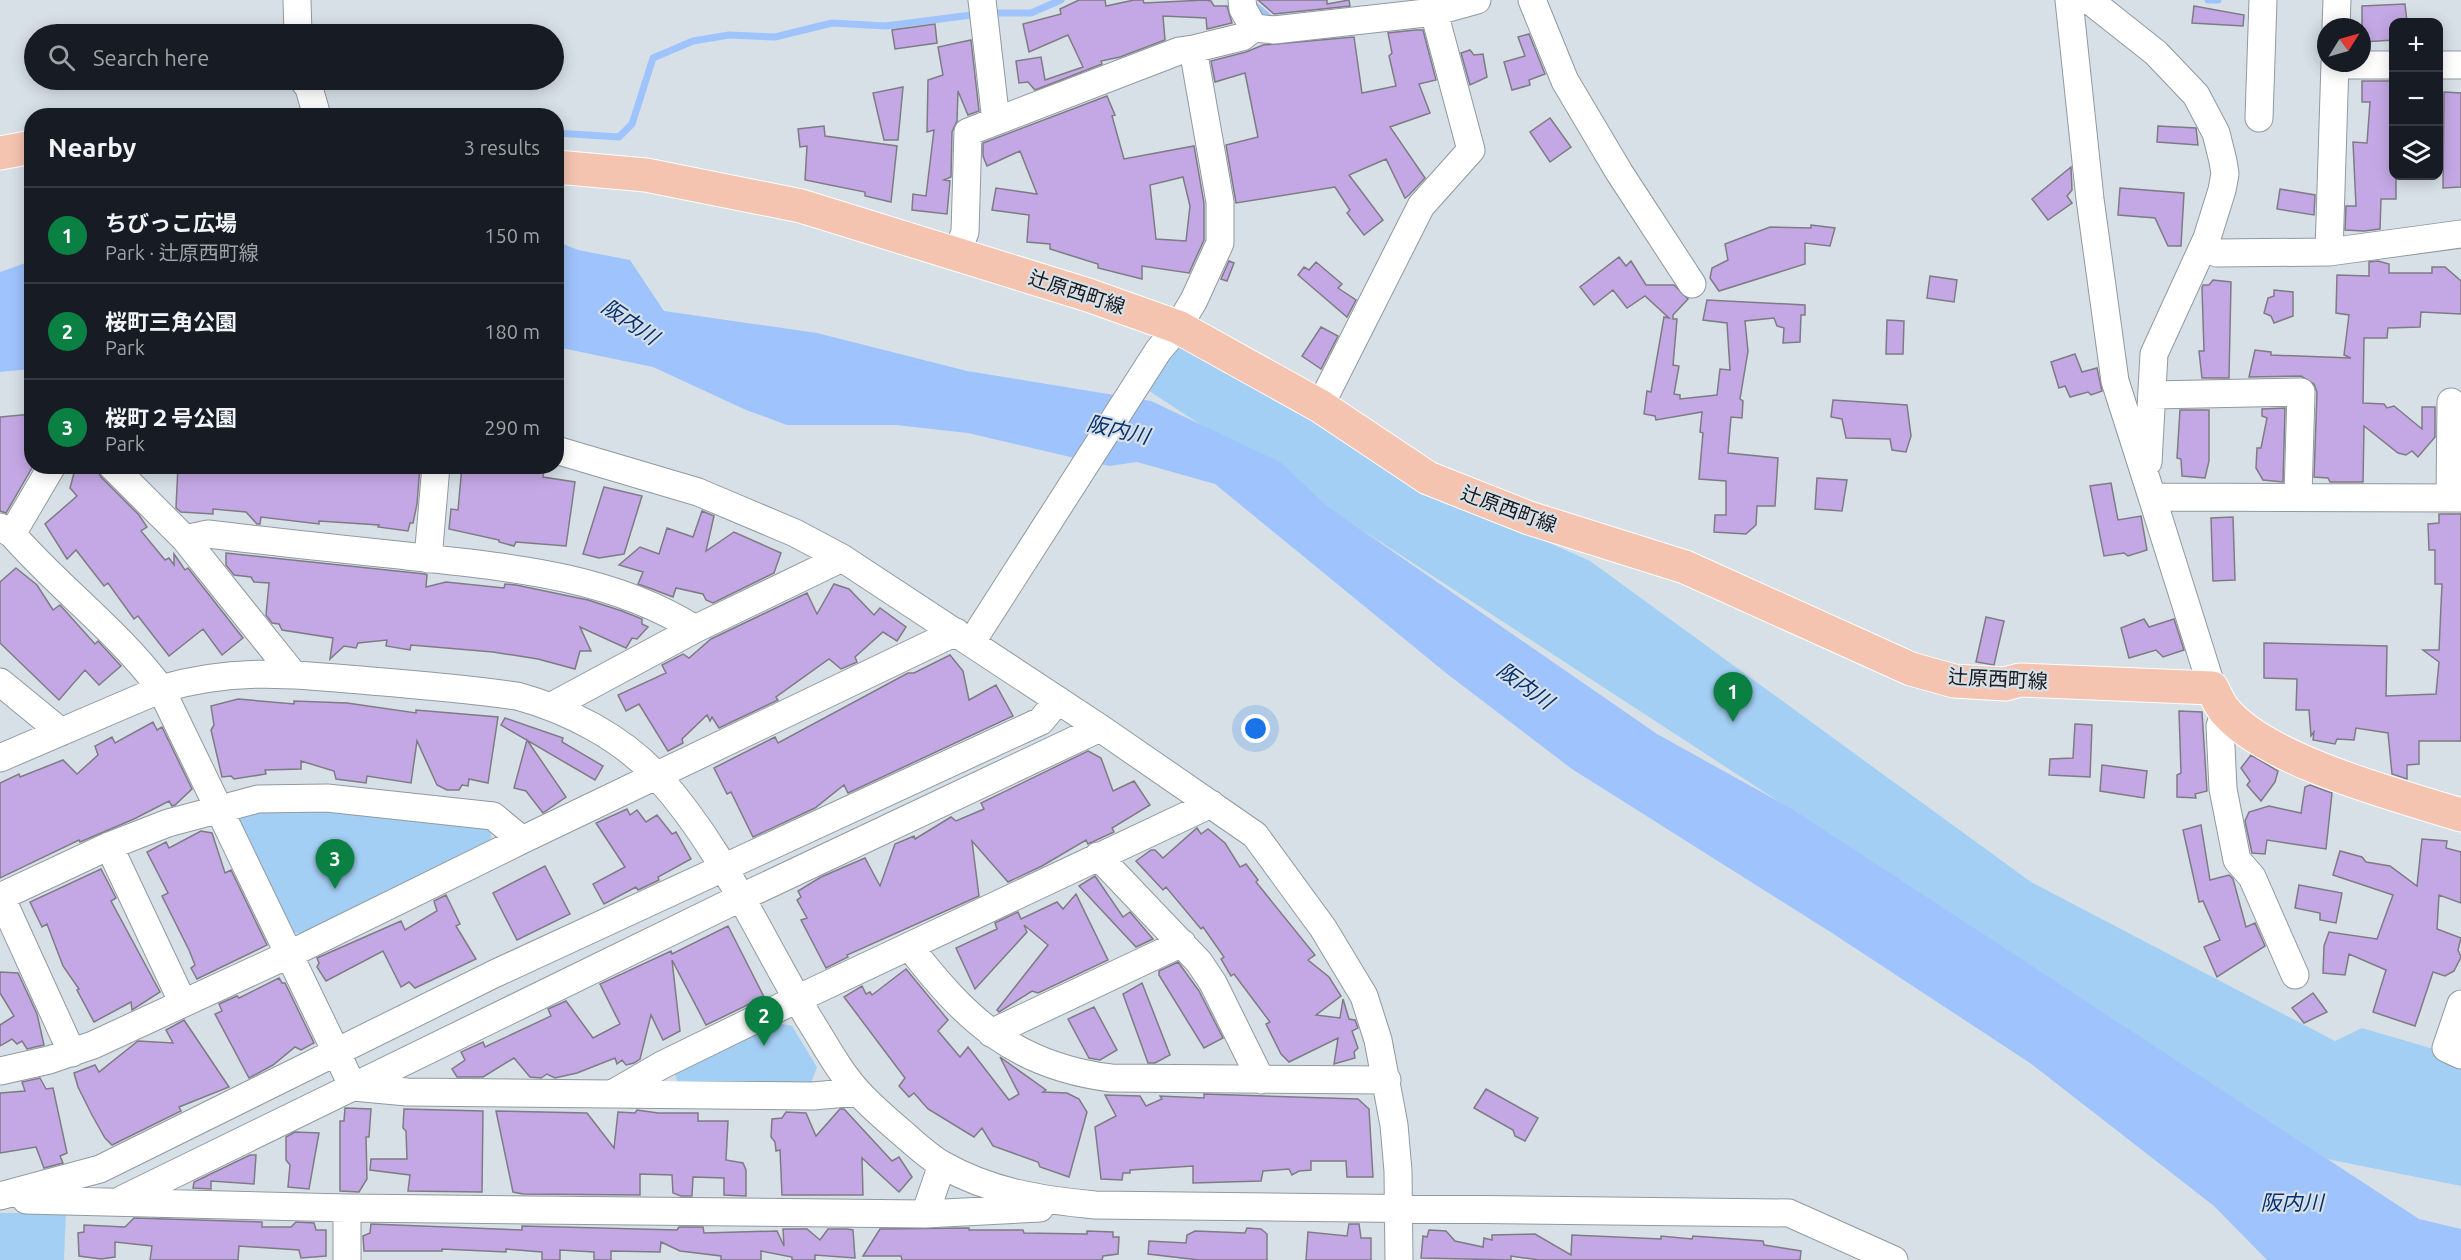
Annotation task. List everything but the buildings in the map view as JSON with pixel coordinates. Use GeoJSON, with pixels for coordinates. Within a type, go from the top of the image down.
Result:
{"type":"FeatureCollection","features":[{"type":"Feature","properties":{"kind":"main road"},"geometry":{"type":"LineString","coordinates":[[0,153],[24,148]]}},
{"type":"Feature","properties":{"kind":"main road","name":"辻原西町線"},"geometry":{"type":"LineString","coordinates":[[564,168],[646,175],[745,193],[801,206],[957,253],[1168,339],[1320,406],[1428,478],[1529,518],[1684,567],[1911,669],[1964,681],[2005,684],[2020,680],[2219,700]]}},
{"type":"Feature","properties":{"kind":"main road"},"geometry":{"type":"LineString","coordinates":[[2219,700],[2252,734],[2288,755],[2461,815]]}},
{"type":"Feature","properties":{"kind":"street"},"geometry":{"type":"LineString","coordinates":[[297,0],[298,24]]}},
{"type":"Feature","properties":{"kind":"street"},"geometry":{"type":"LineString","coordinates":[[957,253],[965,232],[968,132],[1179,51],[1242,37],[1246,12],[1274,30],[1434,12],[1477,0]]}},
{"type":"Feature","properties":{"kind":"street"},"geometry":{"type":"LineString","coordinates":[[1532,0],[1569,89],[1619,172],[1692,284]]}},
{"type":"Feature","properties":{"kind":"street"},"geometry":{"type":"LineString","coordinates":[[2069,0],[2090,199],[2115,381],[2219,700],[2223,789],[2237,860],[2252,877],[2295,975]]}},
{"type":"Feature","properties":{"kind":"street"},"geometry":{"type":"LineString","coordinates":[[2089,0],[2156,53],[2196,95],[2216,133],[2223,161],[2222,190],[2207,238],[2154,354],[2150,487]]}},
{"type":"Feature","properties":{"kind":"street"},"geometry":{"type":"LineString","coordinates":[[2259,118],[2262,4]]}},
{"type":"Feature","properties":{"kind":"street"},"geometry":{"type":"LineString","coordinates":[[983,11],[996,121]]}},
{"type":"Feature","properties":{"kind":"street"},"geometry":{"type":"LineString","coordinates":[[1320,406],[1421,206],[1471,150],[1434,12]]}},
{"type":"Feature","properties":{"kind":"street"},"geometry":{"type":"LineString","coordinates":[[0,1071],[72,1053],[290,954],[657,776],[964,638],[1037,542],[1194,300],[1220,243],[1220,202],[1192,49]]}},
{"type":"Feature","properties":{"kind":"street"},"geometry":{"type":"LineString","coordinates":[[2371,65],[2389,65]]}},
{"type":"Feature","properties":{"kind":"street"},"geometry":{"type":"LineString","coordinates":[[2443,65],[2461,65]]}},
{"type":"Feature","properties":{"kind":"street"},"geometry":{"type":"LineString","coordinates":[[2329,252],[2335,72]]}},
{"type":"Feature","properties":{"kind":"street"},"geometry":{"type":"LineString","coordinates":[[310,90],[315,108]]}},
{"type":"Feature","properties":{"kind":"street"},"geometry":{"type":"LineString","coordinates":[[2217,253],[2329,252],[2461,234]]}},
{"type":"Feature","properties":{"kind":"street"},"geometry":{"type":"LineString","coordinates":[[2152,395],[2301,392],[2298,496]]}},
{"type":"Feature","properties":{"kind":"street"},"geometry":{"type":"LineString","coordinates":[[2150,487],[2298,496],[2456,498],[2451,402]]}},
{"type":"Feature","properties":{"kind":"street"},"geometry":{"type":"LineString","coordinates":[[564,452],[698,492],[795,533],[842,558],[1100,728],[1255,835],[1328,937],[1364,996],[1387,1080],[1394,1125],[1400,1208],[1399,1260]]}},
{"type":"Feature","properties":{"kind":"street"},"geometry":{"type":"LineString","coordinates":[[46,474],[6,531],[140,662],[161,689],[353,1087]]}},
{"type":"Feature","properties":{"kind":"street"},"geometry":{"type":"LineString","coordinates":[[120,474],[185,539],[293,674]]}},
{"type":"Feature","properties":{"kind":"street"},"geometry":{"type":"LineString","coordinates":[[428,559],[435,474]]}},
{"type":"Feature","properties":{"kind":"street"},"geometry":{"type":"LineString","coordinates":[[185,539],[208,534],[506,568],[576,580],[667,612],[695,629]]}},
{"type":"Feature","properties":{"kind":"street"},"geometry":{"type":"LineString","coordinates":[[552,706],[695,629],[842,558]]}},
{"type":"Feature","properties":{"kind":"street"},"geometry":{"type":"LineString","coordinates":[[0,758],[161,689],[186,682],[242,674],[293,674],[479,691],[517,696],[552,706],[583,722],[631,753],[657,776],[724,868],[837,1065],[858,1092],[942,1165],[984,1184],[1023,1196],[1095,1205]]}},
{"type":"Feature","properties":{"kind":"street"},"geometry":{"type":"LineString","coordinates":[[0,682],[61,732]]}},
{"type":"Feature","properties":{"kind":"street"},"geometry":{"type":"LineString","coordinates":[[0,1198],[100,1169],[338,1054],[494,974],[1041,721],[1058,700]]}},
{"type":"Feature","properties":{"kind":"street"},"geometry":{"type":"LineString","coordinates":[[116,1202],[740,898],[1100,728]]}},
{"type":"Feature","properties":{"kind":"street"},"geometry":{"type":"LineString","coordinates":[[72,1053],[1,897],[110,846],[168,823],[218,809],[276,797],[398,804],[493,816],[522,840]]}},
{"type":"Feature","properties":{"kind":"street"},"geometry":{"type":"LineString","coordinates":[[611,1094],[662,1065],[798,999],[1098,855],[1211,804]]}},
{"type":"Feature","properties":{"kind":"street"},"geometry":{"type":"LineString","coordinates":[[110,846],[183,1003]]}},
{"type":"Feature","properties":{"kind":"street"},"geometry":{"type":"LineString","coordinates":[[1098,855],[1182,943],[1213,983],[1261,1080]]}},
{"type":"Feature","properties":{"kind":"street"},"geometry":{"type":"LineString","coordinates":[[991,1033],[1182,943]]}},
{"type":"Feature","properties":{"kind":"street"},"geometry":{"type":"LineString","coordinates":[[909,946],[945,993],[991,1033],[1034,1057],[1086,1075],[1111,1078],[1387,1080]]}},
{"type":"Feature","properties":{"kind":"street"},"geometry":{"type":"LineString","coordinates":[[2461,1004],[2446,1048],[2461,1055]]}},
{"type":"Feature","properties":{"kind":"street"},"geometry":{"type":"LineString","coordinates":[[353,1087],[407,1092],[813,1096],[858,1092]]}},
{"type":"Feature","properties":{"kind":"street"},"geometry":{"type":"LineString","coordinates":[[926,1214],[942,1165]]}},
{"type":"Feature","properties":{"kind":"street"},"geometry":{"type":"LineString","coordinates":[[0,1198],[347,1208],[926,1214],[1095,1205],[1789,1213],[1856,1252],[1894,1260]]}},
{"type":"Feature","properties":{"kind":"street"},"geometry":{"type":"LineString","coordinates":[[347,1208],[347,1260]]}},
{"type":"Feature","properties":{"kind":"shaded area"},"geometry":{"type":"Polygon","coordinates":[[[1180,346],[1474,509],[1590,561],[2031,882],[2335,1041],[2362,1028],[2437,1050],[2461,1063],[2461,1186],[2327,1159],[1143,387],[1165,349],[1180,346]]]}},
{"type":"Feature","properties":{"kind":"shaded area"},"geometry":{"type":"Polygon","coordinates":[[[290,808],[490,826],[492,845],[307,933],[292,933],[238,822],[243,812],[290,808]]]}},
{"type":"Feature","properties":{"kind":"shaded area"},"geometry":{"type":"Polygon","coordinates":[[[774,1022],[792,1026],[817,1067],[810,1086],[678,1084],[675,1074],[677,1070],[774,1022]]]}},
{"type":"Feature","properties":{"kind":"shaded area"},"geometry":{"type":"Polygon","coordinates":[[[0,1213],[66,1213],[64,1260],[0,1260],[0,1213]]]}},
{"type":"Feature","properties":{"kind":"water","name":"阪内川"},"geometry":{"type":"Polygon","coordinates":[[[564,244],[578,250],[630,260],[664,311],[817,333],[967,371],[1151,401],[1280,462],[1327,506],[1657,734],[1792,809],[2419,1219],[2461,1229],[2461,1260],[2267,1260],[2214,1206],[2030,1063],[1832,933],[1572,769],[1446,673],[1215,484],[1137,462],[1109,466],[968,433],[896,425],[787,425],[746,410],[653,367],[564,348],[564,244]]]}},
{"type":"Feature","properties":{"kind":"water"},"geometry":{"type":"Polygon","coordinates":[[[24,263],[24,370],[0,372],[0,272],[24,263]]]}},
{"type":"Feature","properties":{"kind":"waterway"},"geometry":{"type":"LineString","coordinates":[[990,13],[1031,13],[1061,0]]}},
{"type":"Feature","properties":{"kind":"waterway"},"geometry":{"type":"LineString","coordinates":[[2208,0],[2218,0]]}},
{"type":"Feature","properties":{"kind":"waterway"},"geometry":{"type":"LineString","coordinates":[[1253,4],[1272,20]]}},
{"type":"Feature","properties":{"kind":"waterway"},"geometry":{"type":"LineString","coordinates":[[564,134],[619,137],[632,124],[653,58],[693,41],[729,35],[775,37],[832,23],[886,26],[979,14]]}},
{"type":"Feature","properties":{"kind":"place","name":"ちびっこ広場"},"geometry":{"type":"Point","coordinates":[1733,722]}},
{"type":"Feature","properties":{"kind":"place","name":"桜町２号公園"},"geometry":{"type":"Point","coordinates":[335,889]}},
{"type":"Feature","properties":{"kind":"place","name":"桜町三角公園"},"geometry":{"type":"Point","coordinates":[764,1046]}}]}
